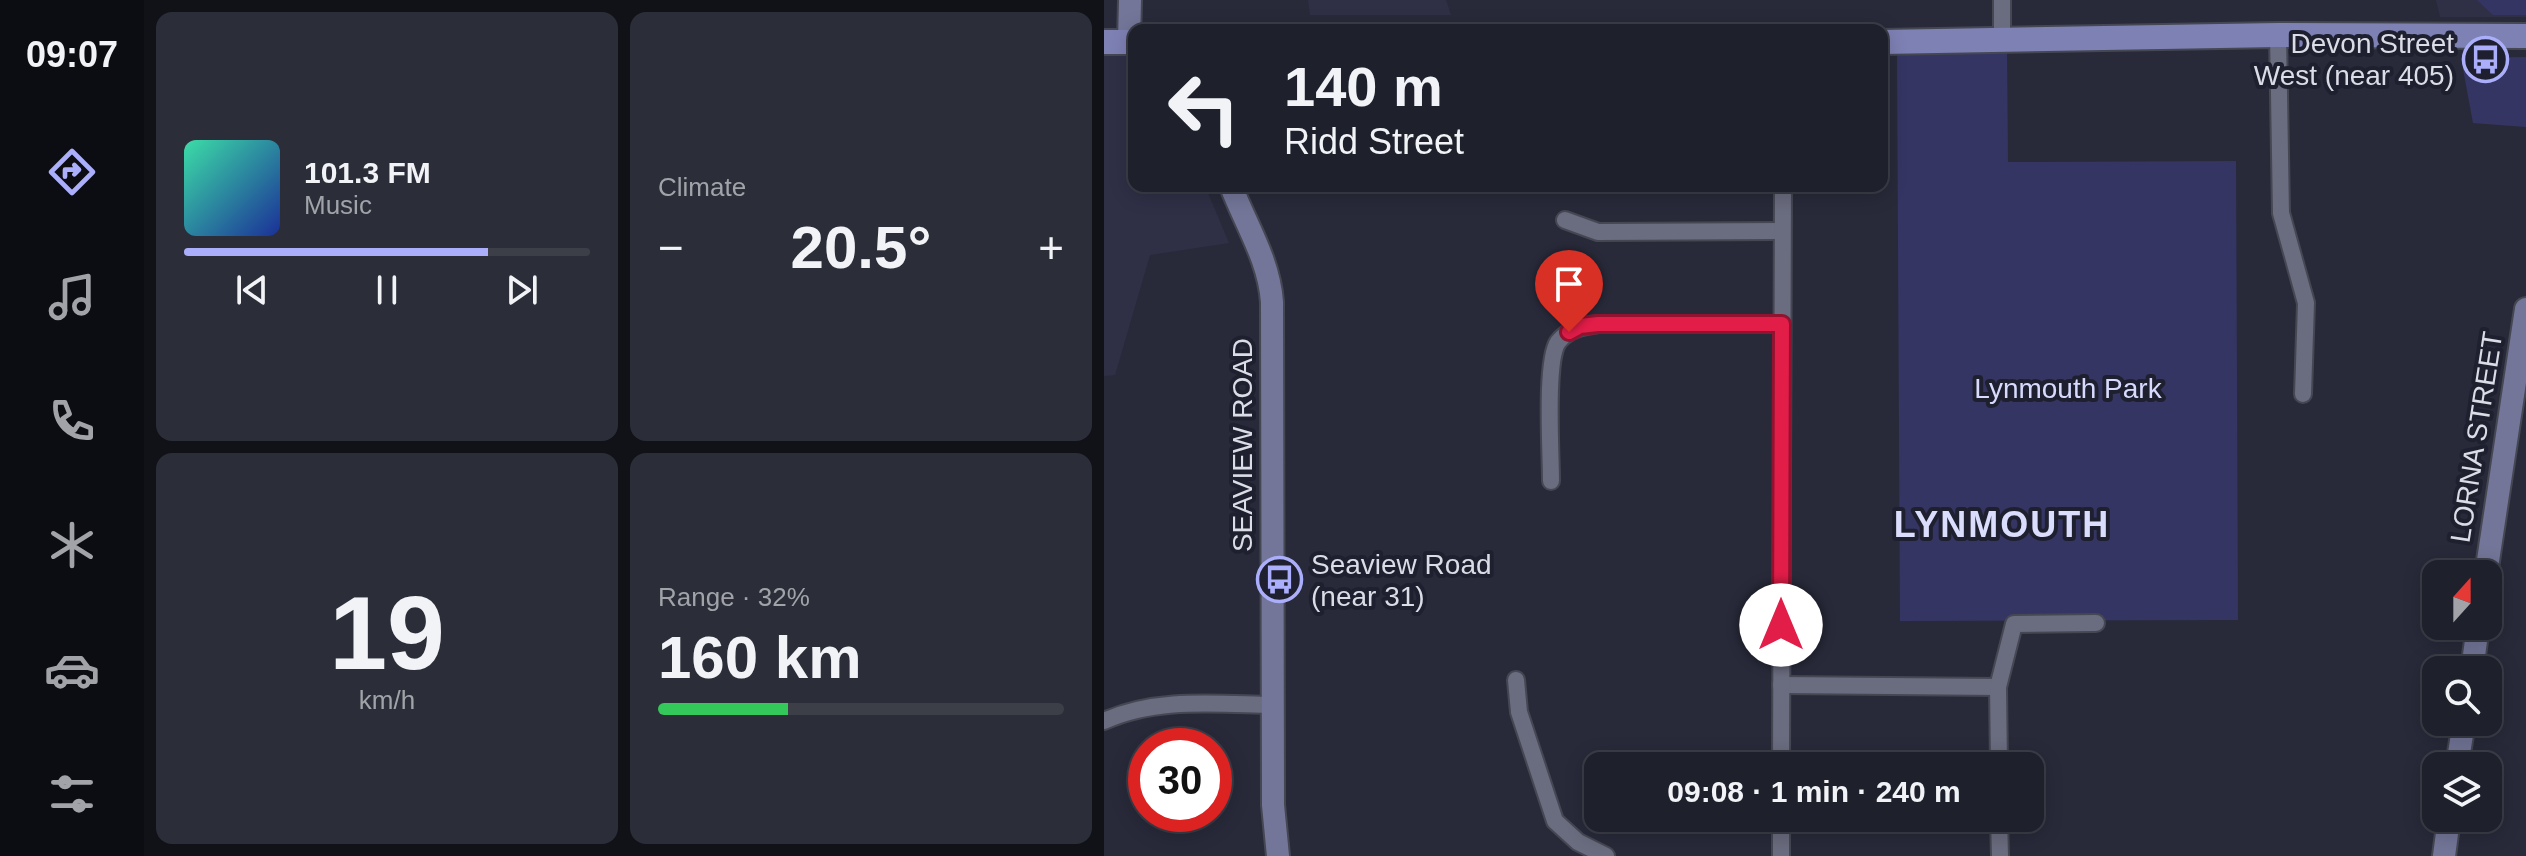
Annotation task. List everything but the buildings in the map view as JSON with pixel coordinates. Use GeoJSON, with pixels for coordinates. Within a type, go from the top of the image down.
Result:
{"type":"FeatureCollection","features":[{"type":"Feature","properties":{"kind":"main road"},"geometry":{"type":"LineString","coordinates":[[1888,42],[2278,35],[2526,36]]}},
{"type":"Feature","properties":{"kind":"main road"},"geometry":{"type":"LineString","coordinates":[[1104,42],[1128,42]]}},
{"type":"Feature","properties":{"kind":"street"},"geometry":{"type":"LineString","coordinates":[[1130,0],[1131,24]]}},
{"type":"Feature","properties":{"kind":"street"},"geometry":{"type":"LineString","coordinates":[[2002,0],[2002,38]]}},
{"type":"Feature","properties":{"kind":"street"},"geometry":{"type":"LineString","coordinates":[[2278,35],[2281,213],[2306,303],[2303,394]]}},
{"type":"Feature","properties":{"kind":"street","name":"SEAVIEW ROAD"},"geometry":{"type":"LineString","coordinates":[[1233,192],[1270,280],[1273,805],[1278,856]]}},
{"type":"Feature","properties":{"kind":"street"},"geometry":{"type":"LineString","coordinates":[[1781,752],[1783,192]]}},
{"type":"Feature","properties":{"kind":"street"},"geometry":{"type":"LineString","coordinates":[[1565,220],[1598,232],[1782,231]]}},
{"type":"Feature","properties":{"kind":"street","name":"LORNA STREET"},"geometry":{"type":"LineString","coordinates":[[2488,560],[2526,309]]}},
{"type":"Feature","properties":{"kind":"street"},"geometry":{"type":"LineString","coordinates":[[1551,481],[1551,365],[1559,341],[1569,332],[1580,326],[1598,324],[1782,324]]}},
{"type":"Feature","properties":{"kind":"street"},"geometry":{"type":"LineString","coordinates":[[1999,752],[1998,687],[2014,624],[2096,623]]}},
{"type":"Feature","properties":{"kind":"street"},"geometry":{"type":"LineString","coordinates":[[1516,680],[1519,712],[1555,821],[1578,842],[1606,856]]}},
{"type":"Feature","properties":{"kind":"street"},"geometry":{"type":"LineString","coordinates":[[1781,685],[1998,687]]}},
{"type":"Feature","properties":{"kind":"street"},"geometry":{"type":"LineString","coordinates":[[1104,721],[1151,705],[1273,705]]}},
{"type":"Feature","properties":{"kind":"street"},"geometry":{"type":"LineString","coordinates":[[1781,832],[1781,856]]}},
{"type":"Feature","properties":{"kind":"street"},"geometry":{"type":"LineString","coordinates":[[1999,832],[2000,856]]}},
{"type":"Feature","properties":{"kind":"street"},"geometry":{"type":"LineString","coordinates":[[2444,856],[2447,832]]}},
{"type":"Feature","properties":{"kind":"shaded area"},"geometry":{"type":"Polygon","coordinates":[[[1308,0],[1446,0],[1451,15],[1310,15],[1308,0]]]}},
{"type":"Feature","properties":{"kind":"shaded area"},"geometry":{"type":"Polygon","coordinates":[[[2436,0],[2526,0],[2526,17],[2440,17],[2436,0]]]}},
{"type":"Feature","properties":{"kind":"shaded area"},"geometry":{"type":"Polygon","coordinates":[[[1104,47],[1128,49],[1128,192],[1208,192],[1229,243],[1150,255],[1115,375],[1104,376],[1104,47]]]}},
{"type":"Feature","properties":{"kind":"green space"},"geometry":{"type":"Polygon","coordinates":[[[2477,0],[2526,0],[2526,15],[2493,15],[2477,0]]]}},
{"type":"Feature","properties":{"kind":"green space","name":"Lynmouth Park"},"geometry":{"type":"Polygon","coordinates":[[[2007,53],[2008,162],[2236,161],[2238,620],[1900,621],[1897,54],[2007,53]]]}},
{"type":"Feature","properties":{"kind":"green space"},"geometry":{"type":"Polygon","coordinates":[[[2526,57],[2526,127],[2473,123],[2461,58],[2526,57]]]}},
{"type":"Feature","properties":{"kind":"place","name":"Devon Street West (near 405)"},"geometry":{"type":"Point","coordinates":[2485,59]}},
{"type":"Feature","properties":{"kind":"place","name":"Seaview Road (near 31)"},"geometry":{"type":"Point","coordinates":[1280,580]}},
{"type":"Feature","properties":{"kind":"district","name":"LYNMOUTH"},"geometry":{"type":"Point","coordinates":[2002,524]}},
{"type":"Feature","properties":{"kind":"route"},"geometry":{"type":"LineString","coordinates":[[1569,332],[1580,326],[1598,324],[1782,324],[1781,625]]}}]}
